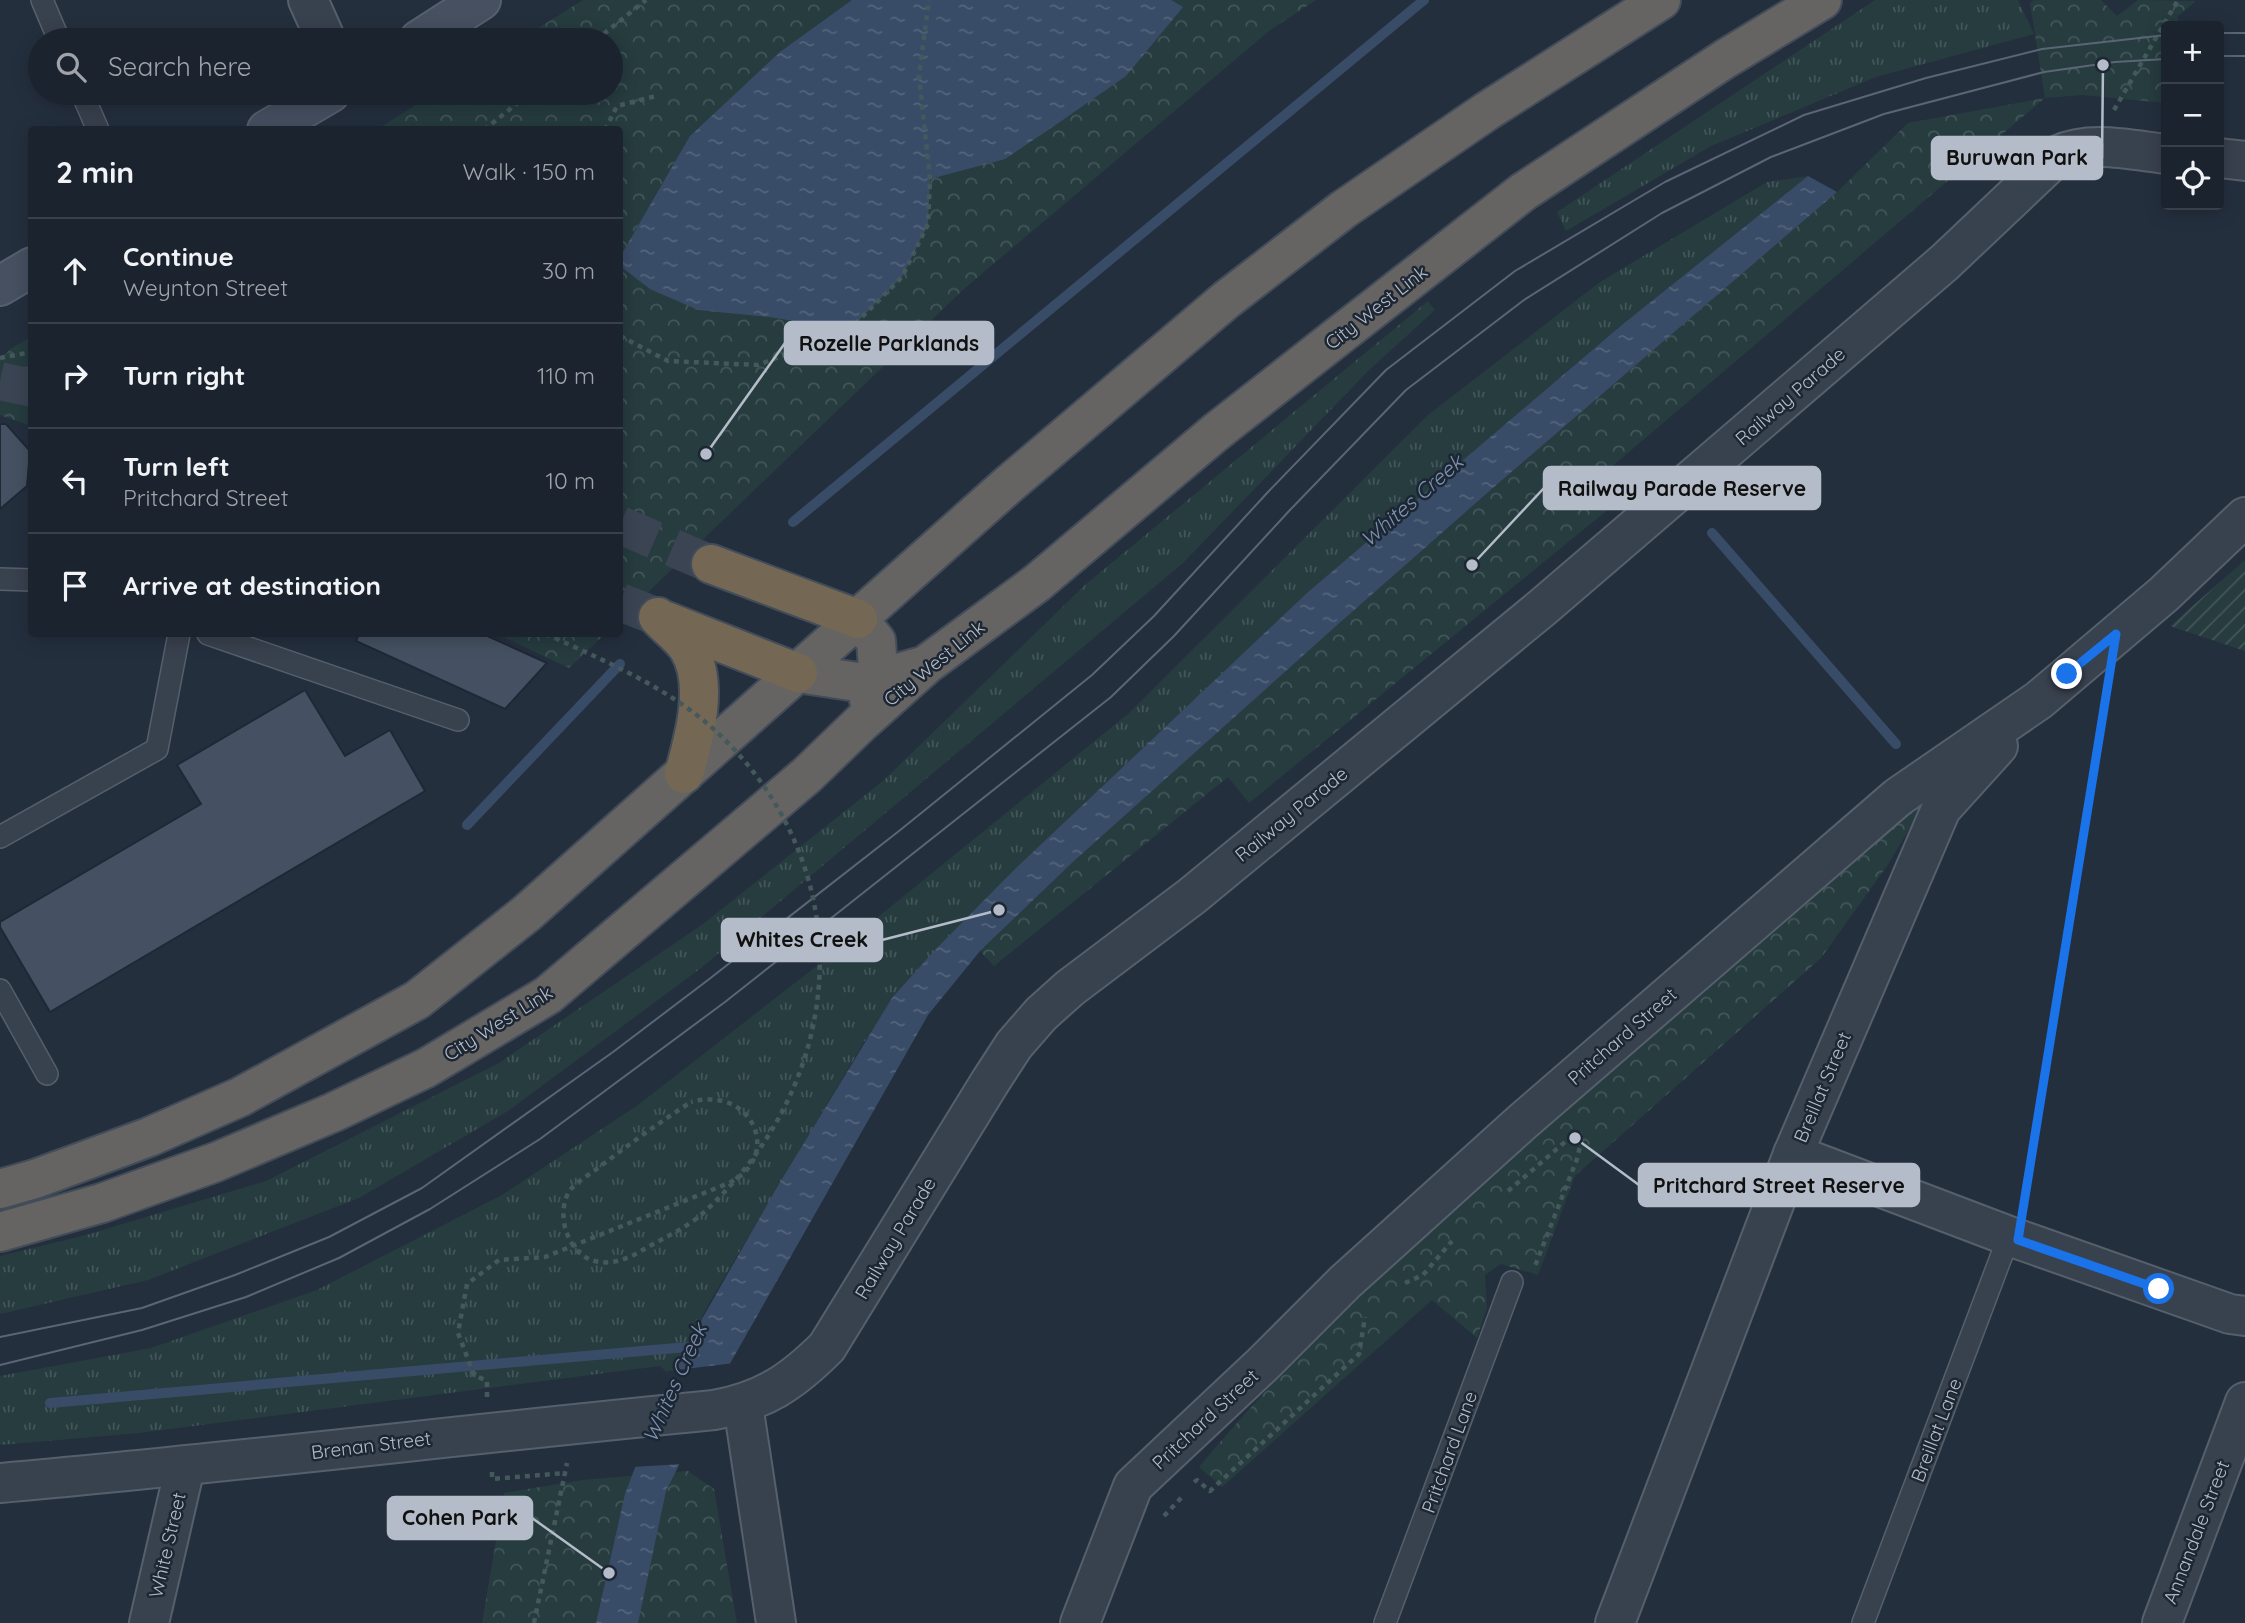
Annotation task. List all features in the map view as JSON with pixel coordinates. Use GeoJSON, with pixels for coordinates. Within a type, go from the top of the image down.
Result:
{"type":"FeatureCollection","features":[{"type":"Feature","properties":{"kind":"highway"},"geometry":{"type":"LineString","coordinates":[[0,1189],[149,1137],[240,1097],[417,1000],[527,913],[1007,485],[1226,300],[1344,209],[1487,111],[1661,0]]}},
{"type":"Feature","properties":{"kind":"highway","name":"City West Link"},"geometry":{"type":"LineString","coordinates":[[0,1232],[102,1203],[216,1162],[334,1111],[426,1068],[548,995],[807,775],[927,664],[1037,583],[1216,432],[1523,192],[1725,59],[1822,0]]}},
{"type":"Feature","properties":{"kind":"highway"},"geometry":{"type":"LineString","coordinates":[[711,564],[858,619],[876,641],[878,668],[862,722]]}},
{"type":"Feature","properties":{"kind":"highway"},"geometry":{"type":"LineString","coordinates":[[684,774],[697,727],[699,680],[688,647],[658,617],[798,673],[864,683],[927,664]]}},
{"type":"Feature","properties":{"kind":"main road"},"geometry":{"type":"LineString","coordinates":[[438,28],[481,0]]}},
{"type":"Feature","properties":{"kind":"main road"},"geometry":{"type":"LineString","coordinates":[[274,126],[310,105]]}},
{"type":"Feature","properties":{"kind":"main road"},"geometry":{"type":"LineString","coordinates":[[0,286],[28,269]]}},
{"type":"Feature","properties":{"kind":"street"},"geometry":{"type":"LineString","coordinates":[[308,0],[321,28]]}},
{"type":"Feature","properties":{"kind":"street"},"geometry":{"type":"LineString","coordinates":[[2095,147],[2161,153]]}},
{"type":"Feature","properties":{"kind":"street","name":"Railway Parade"},"geometry":{"type":"LineString","coordinates":[[728,1407],[772,1391],[802,1373],[827,1347],[990,1082],[1014,1045],[1041,1014],[1070,988],[1192,895],[1543,607],[1945,262],[2057,155],[2071,149],[2095,147]]}},
{"type":"Feature","properties":{"kind":"street"},"geometry":{"type":"LineString","coordinates":[[2224,159],[2245,161]]}},
{"type":"Feature","properties":{"kind":"street","name":"Pritchard Street"},"geometry":{"type":"LineString","coordinates":[[1080,1623],[1133,1486],[1264,1363],[1345,1282],[1500,1141],[1898,797],[2039,700],[2164,594],[2245,517]]}},
{"type":"Feature","properties":{"kind":"street","name":"Breillat Street"},"geometry":{"type":"LineString","coordinates":[[1615,1623],[1793,1154],[1941,809],[2039,700]]}},
{"type":"Feature","properties":{"kind":"street"},"geometry":{"type":"LineString","coordinates":[[1793,1154],[2013,1238],[2230,1314],[2245,1316]]}},
{"type":"Feature","properties":{"kind":"street","name":"Annandale Street"},"geometry":{"type":"LineString","coordinates":[[2162,1623],[2245,1402]]}},
{"type":"Feature","properties":{"kind":"street"},"geometry":{"type":"LineString","coordinates":[[728,1407],[776,1623]]}},
{"type":"Feature","properties":{"kind":"street","name":"Brenan Street"},"geometry":{"type":"LineString","coordinates":[[0,1483],[185,1467],[728,1407]]}},
{"type":"Feature","properties":{"kind":"street","name":"White Street"},"geometry":{"type":"LineString","coordinates":[[149,1623],[185,1467]]}},
{"type":"Feature","properties":{"kind":"lane"},"geometry":{"type":"LineString","coordinates":[[42,0],[54,28]]}},
{"type":"Feature","properties":{"kind":"lane"},"geometry":{"type":"LineString","coordinates":[[87,105],[96,126]]}},
{"type":"Feature","properties":{"kind":"lane"},"geometry":{"type":"LineString","coordinates":[[0,579],[28,580]]}},
{"type":"Feature","properties":{"kind":"lane"},"geometry":{"type":"LineString","coordinates":[[0,837],[156,749],[178,637]]}},
{"type":"Feature","properties":{"kind":"lane"},"geometry":{"type":"LineString","coordinates":[[217,637],[458,720]]}},
{"type":"Feature","properties":{"kind":"lane"},"geometry":{"type":"LineString","coordinates":[[0,990],[47,1074]]}},
{"type":"Feature","properties":{"kind":"lane","name":"Breillat Lane"},"geometry":{"type":"LineString","coordinates":[[1863,1623],[2013,1238]]}},
{"type":"Feature","properties":{"kind":"lane","name":"Pritchard Lane"},"geometry":{"type":"LineString","coordinates":[[1385,1623],[1512,1282]]}},
{"type":"Feature","properties":{"kind":"path"},"geometry":{"type":"LineString","coordinates":[[611,28],[646,0]]}},
{"type":"Feature","properties":{"kind":"path"},"geometry":{"type":"LineString","coordinates":[[623,338],[668,361],[758,365],[835,335],[858,321],[902,277],[928,224],[929,168],[919,76],[929,0]]}},
{"type":"Feature","properties":{"kind":"path"},"geometry":{"type":"LineString","coordinates":[[2095,147],[2178,0]]}},
{"type":"Feature","properties":{"kind":"path"},"geometry":{"type":"LineString","coordinates":[[623,104],[656,96]]}},
{"type":"Feature","properties":{"kind":"path"},"geometry":{"type":"LineString","coordinates":[[489,126],[515,105]]}},
{"type":"Feature","properties":{"kind":"path"},"geometry":{"type":"LineString","coordinates":[[607,126],[617,106],[621,105]]}},
{"type":"Feature","properties":{"kind":"path"},"geometry":{"type":"LineString","coordinates":[[0,358],[28,353]]}},
{"type":"Feature","properties":{"kind":"path"},"geometry":{"type":"LineString","coordinates":[[2013,1238],[2116,634]]}},
{"type":"Feature","properties":{"kind":"path"},"geometry":{"type":"LineString","coordinates":[[474,1375],[458,1332],[467,1283],[499,1260],[545,1256],[557,1252],[569,1247],[574,1245],[582,1242],[618,1227],[680,1203],[729,1183],[734,1181],[741,1177],[754,1162],[756,1152],[756,1152],[756,1132],[752,1120],[735,1105],[711,1099],[691,1102],[655,1125],[572,1188],[564,1206],[567,1232],[571,1241],[574,1245],[578,1252],[587,1260],[601,1263],[633,1256],[699,1216],[728,1189],[734,1181],[735,1179],[743,1170],[750,1160],[756,1152],[757,1151],[765,1141],[782,1112],[803,1065],[814,1026],[820,944],[816,911],[795,838],[770,793],[732,746],[676,698],[631,673],[552,637]]}},
{"type":"Feature","properties":{"kind":"path"},"geometry":{"type":"LineString","coordinates":[[1501,1197],[1572,1136],[1583,1134],[1577,1159],[1534,1270]]}},
{"type":"Feature","properties":{"kind":"path"},"geometry":{"type":"LineString","coordinates":[[1395,1287],[1423,1275],[1454,1239]]}},
{"type":"Feature","properties":{"kind":"path"},"geometry":{"type":"LineString","coordinates":[[1197,1480],[1210,1491],[1359,1354],[1365,1314]]}},
{"type":"Feature","properties":{"kind":"path"},"geometry":{"type":"LineString","coordinates":[[534,1623],[575,1423]]}},
{"type":"Feature","properties":{"kind":"green space"},"geometry":{"type":"Polygon","coordinates":[[[583,0],[1316,0],[1269,31],[965,288],[623,616],[623,126],[382,126],[416,105],[623,105],[623,28],[538,28],[583,0]]]}},
{"type":"Feature","properties":{"kind":"green space"},"geometry":{"type":"Polygon","coordinates":[[[1875,0],[2018,0],[2034,34],[1876,77],[1711,146],[1566,231],[1557,212],[1875,0]]]}},
{"type":"Feature","properties":{"kind":"green space"},"geometry":{"type":"Polygon","coordinates":[[[2034,0],[2101,0],[2117,16],[2138,0],[2196,1],[2178,16],[2178,21],[2161,21],[2161,103],[2082,95],[2045,98],[2030,3],[2034,0]]]}},
{"type":"Feature","properties":{"kind":"green space"},"geometry":{"type":"Polygon","coordinates":[[[2045,98],[1596,480],[1616,503],[1249,803],[1228,777],[994,966],[980,951],[1074,861],[1335,627],[1837,192],[1908,123],[2045,98]]]}},
{"type":"Feature","properties":{"kind":"green space"},"geometry":{"type":"Polygon","coordinates":[[[1808,176],[1623,324],[1308,592],[1015,869],[864,1042],[715,1293],[670,1375],[660,1366],[139,1433],[0,1445],[0,1376],[151,1348],[317,1290],[502,1195],[638,1105],[840,948],[1129,713],[1428,415],[1600,282],[1767,182],[1808,176]]]}},
{"type":"Feature","properties":{"kind":"green space"},"geometry":{"type":"Polygon","coordinates":[[[1428,301],[1435,310],[1368,371],[1183,563],[701,968],[508,1111],[359,1198],[148,1280],[0,1314],[0,1256],[86,1235],[266,1181],[499,1063],[703,924],[884,780],[1085,585],[1428,301]]]}},
{"type":"Feature","properties":{"kind":"green space"},"geometry":{"type":"Polygon","coordinates":[[[28,339],[28,425],[0,415],[0,360],[10,349],[28,339]]]}},
{"type":"Feature","properties":{"kind":"green space"},"geometry":{"type":"Polygon","coordinates":[[[2245,560],[2245,651],[2170,626],[2245,560]]]}},
{"type":"Feature","properties":{"kind":"green space"},"geometry":{"type":"Polygon","coordinates":[[[503,637],[602,637],[569,668],[503,637]]]}},
{"type":"Feature","properties":{"kind":"green space"},"geometry":{"type":"Polygon","coordinates":[[[1934,788],[1887,866],[1821,958],[1575,1176],[1538,1275],[1501,1264],[1485,1275],[1487,1308],[1477,1338],[1432,1300],[1222,1487],[1199,1467],[1290,1366],[1434,1226],[1934,788]]]}},
{"type":"Feature","properties":{"kind":"green space"},"geometry":{"type":"Polygon","coordinates":[[[688,1471],[714,1489],[737,1623],[482,1623],[504,1493],[582,1480],[688,1471]]]}},
{"type":"Feature","properties":{"kind":"water"},"geometry":{"type":"Polygon","coordinates":[[[852,0],[1171,0],[1183,7],[1126,76],[1057,124],[1005,159],[930,179],[928,224],[902,277],[858,321],[835,336],[826,326],[698,310],[650,289],[623,268],[623,252],[690,136],[780,52],[852,0]]]}},
{"type":"Feature","properties":{"kind":"water","name":"Whites Creek"},"geometry":{"type":"Polygon","coordinates":[[[1808,176],[1837,192],[1335,627],[1074,861],[980,951],[928,1015],[728,1367],[666,1491],[638,1623],[596,1623],[625,1494],[670,1375],[779,1184],[892,998],[1015,869],[1308,592],[1623,324],[1808,176]]]}},
{"type":"Feature","properties":{"kind":"pier"},"geometry":{"type":"Polygon","coordinates":[[[735,1363],[683,1464],[632,1467],[668,1371],[735,1363]]]}},
{"type":"Feature","properties":{"kind":"building"},"geometry":{"type":"Polygon","coordinates":[[[0,424],[6,424],[28,449],[28,474],[27,486],[0,509],[0,424]]]}},
{"type":"Feature","properties":{"kind":"building"},"geometry":{"type":"Polygon","coordinates":[[[358,637],[490,637],[547,663],[505,709],[356,641],[358,637]]]}},
{"type":"Feature","properties":{"kind":"building"},"geometry":{"type":"Polygon","coordinates":[[[305,690],[345,756],[390,730],[425,791],[50,1012],[0,927],[0,922],[201,804],[177,765],[305,690]]]}},
{"type":"Feature","properties":{"kind":"waterway"},"geometry":{"type":"LineString","coordinates":[[793,522],[1424,0]]}},
{"type":"Feature","properties":{"kind":"waterway"},"geometry":{"type":"LineString","coordinates":[[1712,533],[1896,744]]}},
{"type":"Feature","properties":{"kind":"waterway"},"geometry":{"type":"LineString","coordinates":[[467,825],[620,664]]}},
{"type":"Feature","properties":{"kind":"waterway"},"geometry":{"type":"LineString","coordinates":[[50,1403],[699,1346]]}},
{"type":"Feature","properties":{"kind":"tunnel"},"geometry":{"type":"LineString","coordinates":[[0,381],[28,387]]}},
{"type":"Feature","properties":{"kind":"tunnel"},"geometry":{"type":"LineString","coordinates":[[623,526],[711,564]]}},
{"type":"Feature","properties":{"kind":"tunnel"},"geometry":{"type":"LineString","coordinates":[[623,603],[658,617]]}},
{"type":"Feature","properties":{"kind":"tram line"},"geometry":{"type":"LineString","coordinates":[[2224,33],[2245,33]]}},
{"type":"Feature","properties":{"kind":"tram line"},"geometry":{"type":"LineString","coordinates":[[0,1337],[142,1308],[235,1275],[329,1237],[422,1188],[613,1052],[708,980],[899,831],[1092,675],[1154,616],[1268,492],[1386,370],[1515,271],[1665,182],[1804,115],[1926,78],[2042,49],[2161,36]]}},
{"type":"Feature","properties":{"kind":"tram line"},"geometry":{"type":"LineString","coordinates":[[2224,56],[2245,56]]}},
{"type":"Feature","properties":{"kind":"tram line"},"geometry":{"type":"LineString","coordinates":[[0,1365],[142,1330],[246,1297],[339,1258],[430,1209],[540,1139],[725,1002],[1111,697],[1174,636],[1406,390],[1524,300],[1662,213],[1771,157],[1884,114],[2044,72],[2115,62],[2161,59]]}},
{"type":"Feature","properties":{"kind":"place","name":"Buruwan Park"},"geometry":{"type":"Point","coordinates":[2103,65]}},
{"type":"Feature","properties":{"kind":"place","name":"Rozelle Parklands"},"geometry":{"type":"Point","coordinates":[706,454]}},
{"type":"Feature","properties":{"kind":"place","name":"Railway Parade Reserve"},"geometry":{"type":"Point","coordinates":[1472,565]}},
{"type":"Feature","properties":{"kind":"place","name":"Whites Creek"},"geometry":{"type":"Point","coordinates":[999,910]}},
{"type":"Feature","properties":{"kind":"place","name":"Pritchard Street Reserve"},"geometry":{"type":"Point","coordinates":[1575,1138]}},
{"type":"Feature","properties":{"kind":"place","name":"Cohen Park"},"geometry":{"type":"Point","coordinates":[609,1573]}},
{"type":"Feature","properties":{"kind":"route"},"geometry":{"type":"LineString","coordinates":[[2067,674],[2116,634],[2018,1240],[2159,1289]]}}]}
